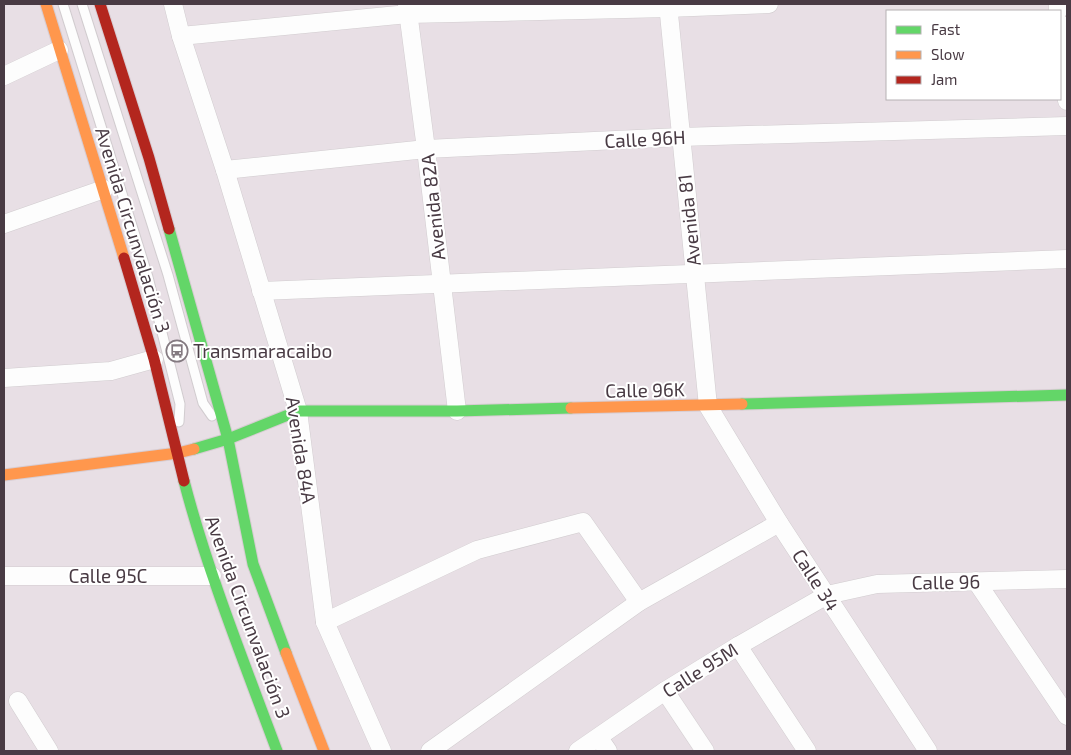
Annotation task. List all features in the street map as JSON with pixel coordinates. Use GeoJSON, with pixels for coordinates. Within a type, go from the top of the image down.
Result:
{"type":"FeatureCollection","features":[{"type":"Feature","properties":{"kind":"main road","name":"Avenida Circunvalación 3"},"geometry":{"type":"LineString","coordinates":[[46,4],[104,189],[154,359],[195,523],[212,576],[278,751]]}},
{"type":"Feature","properties":{"kind":"main road","name":"Avenida Circunvalación 3"},"geometry":{"type":"LineString","coordinates":[[100,4],[149,158],[228,439],[253,564],[324,751]]}},
{"type":"Feature","properties":{"kind":"main road","name":"Calle 96K"},"geometry":{"type":"LineString","coordinates":[[4,476],[178,453],[228,439],[298,411],[457,411],[1067,396]]}},
{"type":"Feature","properties":{"kind":"street","name":"Avenida 84A"},"geometry":{"type":"LineString","coordinates":[[173,4],[181,36],[225,170],[298,411],[324,622],[382,751]]}},
{"type":"Feature","properties":{"kind":"street"},"geometry":{"type":"LineString","coordinates":[[181,36],[408,9],[769,4]]}},
{"type":"Feature","properties":{"kind":"street","name":"Avenida 81"},"geometry":{"type":"LineString","coordinates":[[668,6],[708,406]]}},
{"type":"Feature","properties":{"kind":"street","name":"Avenida 82A"},"geometry":{"type":"LineString","coordinates":[[408,9],[457,411]]}},
{"type":"Feature","properties":{"kind":"street"},"geometry":{"type":"LineString","coordinates":[[1061,35],[1067,101]]}},
{"type":"Feature","properties":{"kind":"street"},"geometry":{"type":"LineString","coordinates":[[4,76],[59,50]]}},
{"type":"Feature","properties":{"kind":"street","name":"Calle 96H"},"geometry":{"type":"LineString","coordinates":[[225,170],[426,149],[680,137],[1067,126]]}},
{"type":"Feature","properties":{"kind":"street"},"geometry":{"type":"LineString","coordinates":[[4,224],[104,189]]}},
{"type":"Feature","properties":{"kind":"street"},"geometry":{"type":"LineString","coordinates":[[261,291],[441,282],[1067,259]]}},
{"type":"Feature","properties":{"kind":"street"},"geometry":{"type":"LineString","coordinates":[[4,378],[111,371],[154,359]]}},
{"type":"Feature","properties":{"kind":"street","name":"Calle 34"},"geometry":{"type":"LineString","coordinates":[[708,406],[779,523],[928,751]]}},
{"type":"Feature","properties":{"kind":"street"},"geometry":{"type":"LineString","coordinates":[[324,622],[477,550],[582,522],[639,602]]}},
{"type":"Feature","properties":{"kind":"street"},"geometry":{"type":"LineString","coordinates":[[430,751],[639,602],[779,523]]}},
{"type":"Feature","properties":{"kind":"street","name":"Calle 95C"},"geometry":{"type":"LineString","coordinates":[[4,576],[212,576]]}},
{"type":"Feature","properties":{"kind":"street","name":"Calle 96"},"geometry":{"type":"LineString","coordinates":[[827,595],[877,584],[1067,579]]}},
{"type":"Feature","properties":{"kind":"street"},"geometry":{"type":"LineString","coordinates":[[976,581],[1067,716]]}},
{"type":"Feature","properties":{"kind":"street","name":"Calle 95M"},"geometry":{"type":"LineString","coordinates":[[578,751],[603,745],[665,691],[827,595]]}},
{"type":"Feature","properties":{"kind":"street"},"geometry":{"type":"LineString","coordinates":[[738,646],[807,751]]}},
{"type":"Feature","properties":{"kind":"street"},"geometry":{"type":"LineString","coordinates":[[665,691],[705,751]]}},
{"type":"Feature","properties":{"kind":"street"},"geometry":{"type":"LineString","coordinates":[[18,701],[50,751]]}},
{"type":"Feature","properties":{"kind":"lane"},"geometry":{"type":"LineString","coordinates":[[63,4],[153,295],[180,404],[178,453]]}},
{"type":"Feature","properties":{"kind":"lane"},"geometry":{"type":"LineString","coordinates":[[82,4],[168,275],[203,403],[228,439]]}},
{"type":"Feature","properties":{"kind":"shaded area"},"geometry":{"type":"Polygon","coordinates":[[[4,4],[1067,4],[1067,751],[4,751],[4,4]]]}},
{"type":"Feature","properties":{"kind":"traffic: fast"},"geometry":{"type":"LineString","coordinates":[[169,229],[228,439],[253,564],[286,653]]}},
{"type":"Feature","properties":{"kind":"traffic: fast"},"geometry":{"type":"LineString","coordinates":[[742,404],[1067,395]]}},
{"type":"Feature","properties":{"kind":"traffic: fast"},"geometry":{"type":"LineString","coordinates":[[194,449],[228,439],[298,411],[457,411],[571,408]]}},
{"type":"Feature","properties":{"kind":"traffic: fast"},"geometry":{"type":"LineString","coordinates":[[184,481],[215,583],[277,751]]}},
{"type":"Feature","properties":{"kind":"traffic: slow"},"geometry":{"type":"LineString","coordinates":[[46,4],[124,258]]}},
{"type":"Feature","properties":{"kind":"traffic: slow"},"geometry":{"type":"LineString","coordinates":[[571,408],[742,404]]}},
{"type":"Feature","properties":{"kind":"traffic: slow"},"geometry":{"type":"LineString","coordinates":[[4,475],[178,453],[194,449]]}},
{"type":"Feature","properties":{"kind":"traffic: slow"},"geometry":{"type":"LineString","coordinates":[[286,653],[324,751]]}},
{"type":"Feature","properties":{"kind":"traffic: jam"},"geometry":{"type":"LineString","coordinates":[[100,4],[149,158],[169,229]]}},
{"type":"Feature","properties":{"kind":"traffic: jam"},"geometry":{"type":"LineString","coordinates":[[124,258],[154,359],[184,481]]}},
{"type":"Feature","properties":{"kind":"place","name":"Transmaracaibo"},"geometry":{"type":"Point","coordinates":[177,351]}}]}
